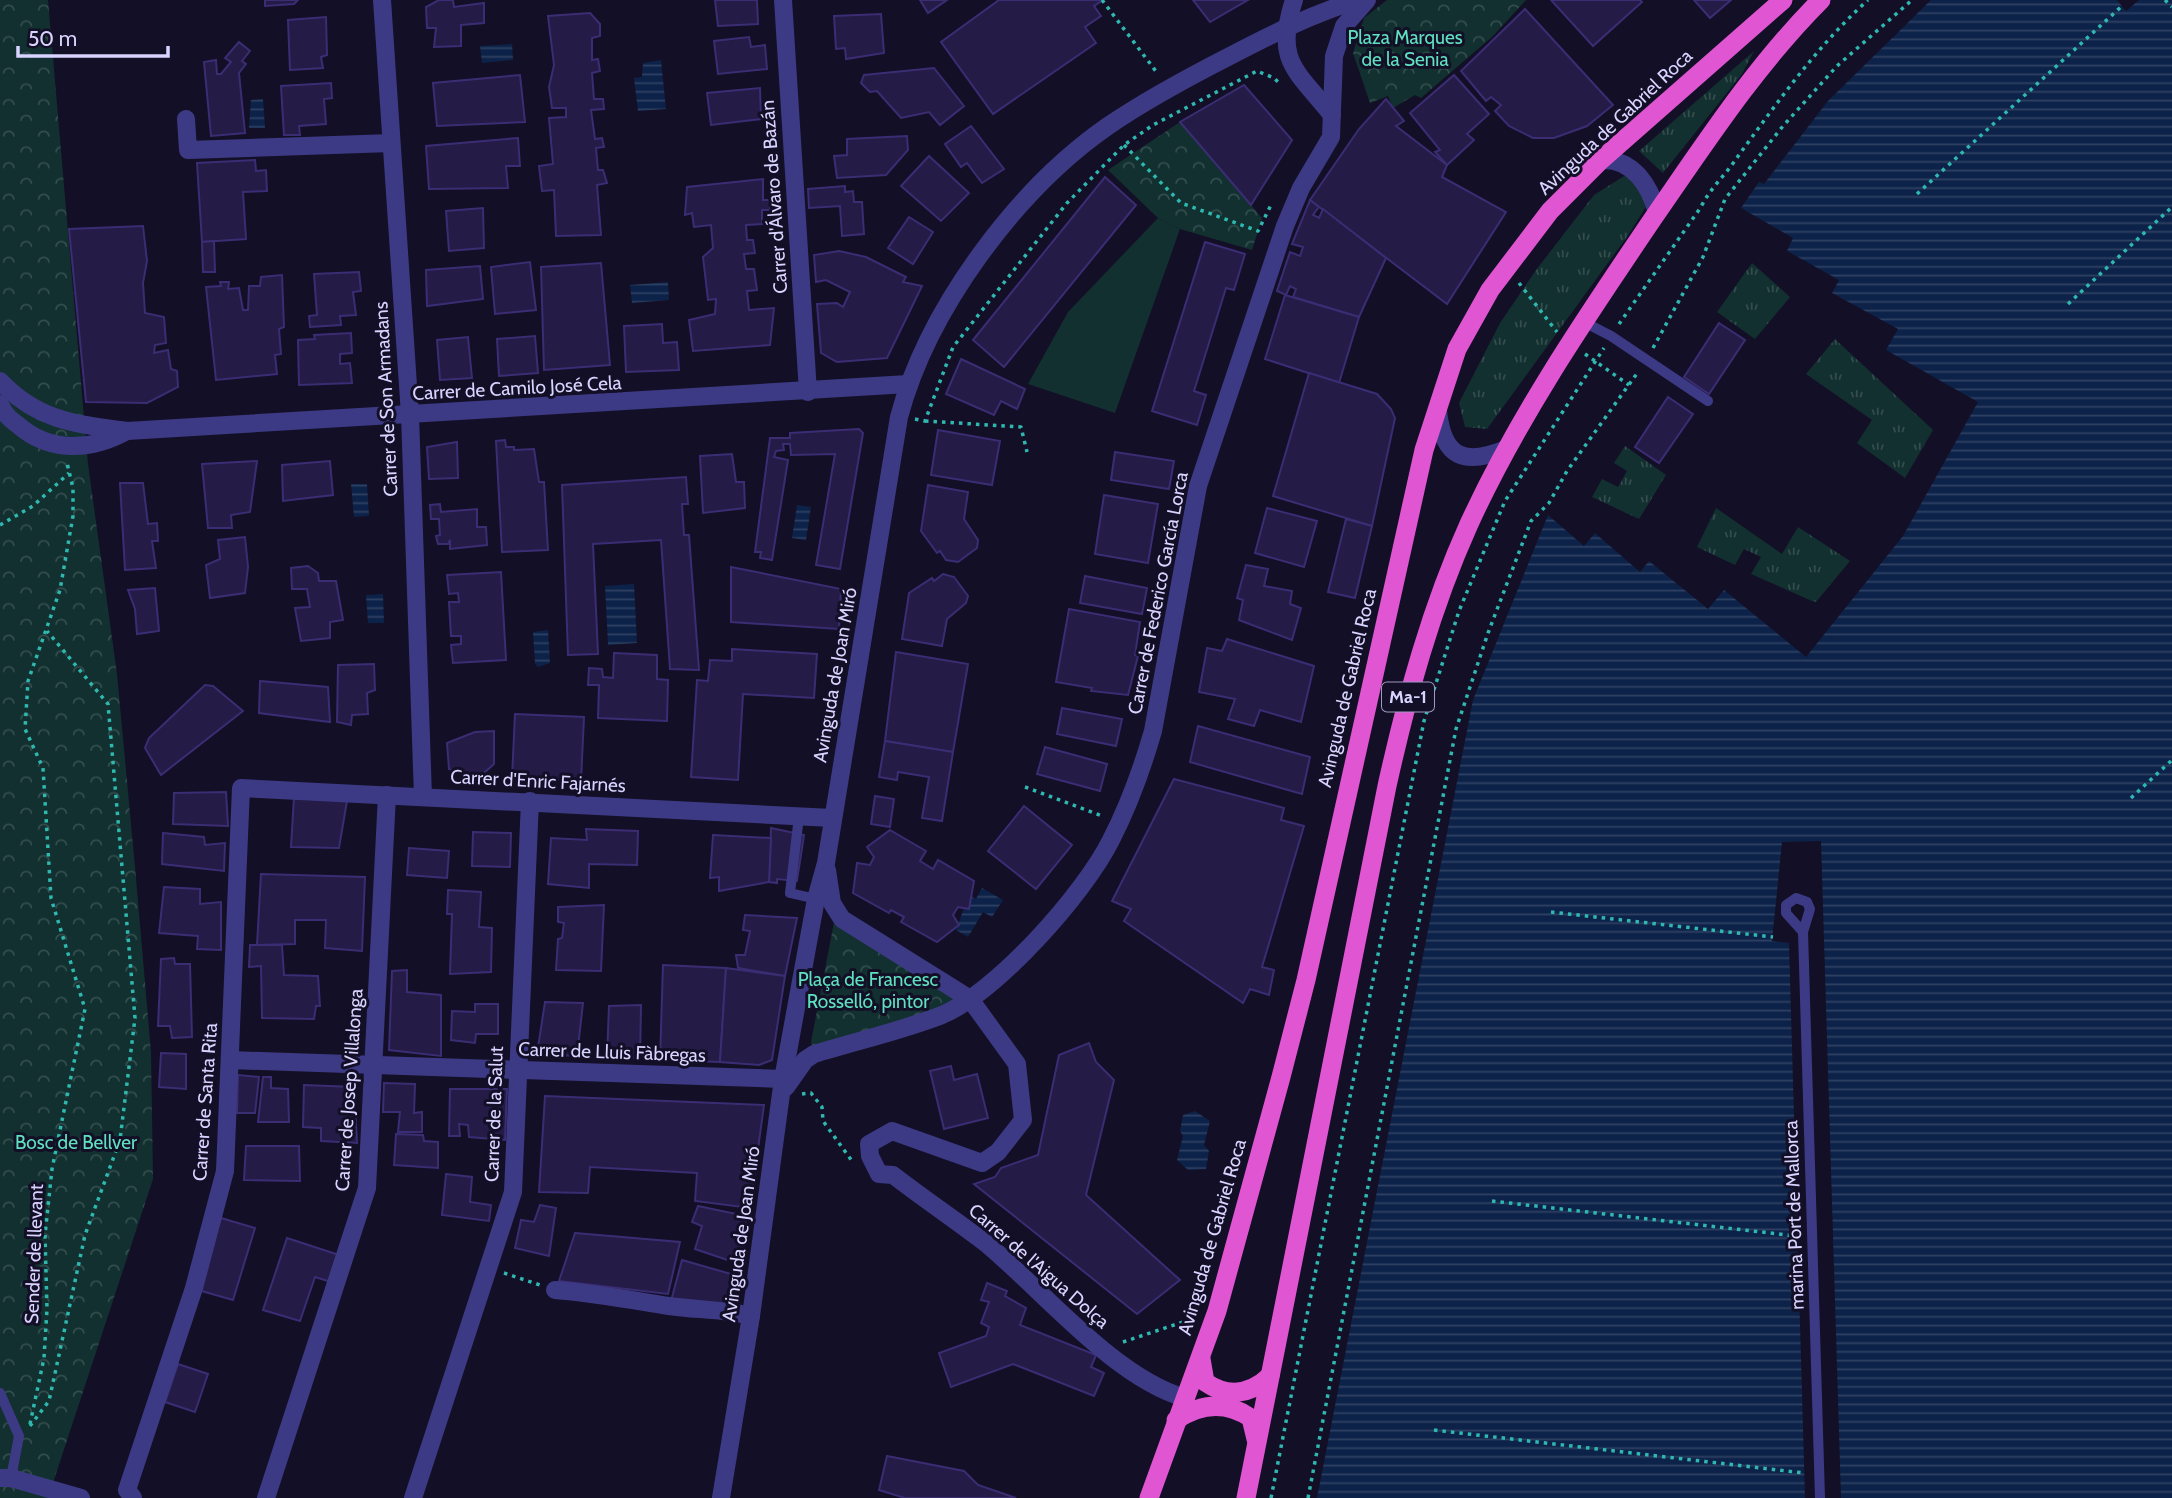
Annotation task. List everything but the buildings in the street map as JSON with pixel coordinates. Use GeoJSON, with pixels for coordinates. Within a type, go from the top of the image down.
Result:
{"type":"FeatureCollection","features":[{"type":"Feature","properties":{"kind":"highway","name":"Avinguda de Gabriel Roca"},"geometry":{"type":"LineString","coordinates":[[1149,1498],[1217,1311],[1306,980],[1407,523],[1437,404],[1457,349],[1490,290],[1534,230],[1601,160],[1783,0]]}},
{"type":"Feature","properties":{"kind":"highway","name":"Ma-1"},"geometry":{"type":"LineString","coordinates":[[1246,1498],[1387,786],[1407,699],[1427,634],[1459,548],[1506,449],[1584,322],[1736,100],[1772,53],[1821,0]]}},
{"type":"Feature","properties":{"kind":"highway"},"geometry":{"type":"LineString","coordinates":[[1201,1355],[1201,1374],[1205,1382],[1217,1390],[1246,1392],[1270,1376]]}},
{"type":"Feature","properties":{"kind":"highway"},"geometry":{"type":"LineString","coordinates":[[1176,1420],[1194,1408],[1223,1405],[1239,1410],[1251,1418],[1256,1440]]}},
{"type":"Feature","properties":{"kind":"street","name":"Carrer de Son Armadans"},"geometry":{"type":"LineString","coordinates":[[382,0],[410,415],[423,797]]}},
{"type":"Feature","properties":{"kind":"street","name":"Carrer d'Álvaro de Bazán"},"geometry":{"type":"LineString","coordinates":[[783,0],[808,392]]}},
{"type":"Feature","properties":{"kind":"street"},"geometry":{"type":"LineString","coordinates":[[1294,0],[1285,28],[1289,61],[1332,115]]}},
{"type":"Feature","properties":{"kind":"street","name":"Avinguda de Joan Miró"},"geometry":{"type":"LineString","coordinates":[[721,1498],[751,1316],[782,1088],[816,899],[826,863],[899,417],[908,384],[938,321],[977,258],[1048,178],[1107,127],[1168,89],[1285,28],[1358,0]]}},
{"type":"Feature","properties":{"kind":"street","name":"Carrer de Federico García Lorca"},"geometry":{"type":"LineString","coordinates":[[970,999],[1006,969],[1086,879],[1119,823],[1142,769],[1153,731],[1198,486],[1285,226],[1301,188],[1331,137],[1334,56],[1344,26],[1367,0]]}},
{"type":"Feature","properties":{"kind":"street"},"geometry":{"type":"LineString","coordinates":[[186,119],[188,150],[391,143]]}},
{"type":"Feature","properties":{"kind":"street"},"geometry":{"type":"LineString","coordinates":[[1601,160],[1624,163],[1650,188],[1657,213]]}},
{"type":"Feature","properties":{"kind":"street"},"geometry":{"type":"LineString","coordinates":[[0,381],[14,397],[41,414],[76,424],[127,430]]}},
{"type":"Feature","properties":{"kind":"street","name":"Carrer de Camilo José Cela"},"geometry":{"type":"LineString","coordinates":[[127,430],[808,392],[908,384]]}},
{"type":"Feature","properties":{"kind":"street"},"geometry":{"type":"LineString","coordinates":[[0,404],[3,413],[30,436],[62,447],[108,441],[127,430]]}},
{"type":"Feature","properties":{"kind":"street"},"geometry":{"type":"LineString","coordinates":[[1437,404],[1440,433],[1448,448],[1458,456],[1489,456],[1506,449]]}},
{"type":"Feature","properties":{"kind":"street","name":"Carrer d'Enric Fajarnés"},"geometry":{"type":"LineString","coordinates":[[241,788],[832,818]]}},
{"type":"Feature","properties":{"kind":"street","name":"Carrer de Santa Rita"},"geometry":{"type":"LineString","coordinates":[[130,1494],[194,1288],[225,1171],[241,788]]}},
{"type":"Feature","properties":{"kind":"street","name":"Carrer de Josep Villalonga"},"geometry":{"type":"LineString","coordinates":[[266,1498],[366,1188],[375,1065],[387,795]]}},
{"type":"Feature","properties":{"kind":"street","name":"Carrer de la Salut"},"geometry":{"type":"LineString","coordinates":[[413,1498],[513,1192],[516,1070],[530,801]]}},
{"type":"Feature","properties":{"kind":"street"},"geometry":{"type":"LineString","coordinates":[[826,863],[832,902],[842,919],[970,999],[1017,1063],[1023,1121],[998,1152],[982,1163],[892,1131],[869,1144],[870,1156],[879,1174]]}},
{"type":"Feature","properties":{"kind":"street"},"geometry":{"type":"LineString","coordinates":[[782,1088],[814,1054],[943,1014],[970,999]]}},
{"type":"Feature","properties":{"kind":"street","name":"Carrer de Lluis Fàbregas"},"geometry":{"type":"LineString","coordinates":[[230,1060],[516,1070],[782,1088]]}},
{"type":"Feature","properties":{"kind":"street","name":"Carrer de l'Aigua Dolça"},"geometry":{"type":"LineString","coordinates":[[879,1174],[893,1175],[987,1245],[1102,1348],[1161,1392],[1185,1398]]}},
{"type":"Feature","properties":{"kind":"street"},"geometry":{"type":"LineString","coordinates":[[555,1290],[617,1296],[671,1307],[726,1310],[751,1316]]}},
{"type":"Feature","properties":{"kind":"street"},"geometry":{"type":"LineString","coordinates":[[5,1478],[80,1498]]}},
{"type":"Feature","properties":{"kind":"lane"},"geometry":{"type":"LineString","coordinates":[[1584,322],[1611,336],[1708,401]]}},
{"type":"Feature","properties":{"kind":"lane"},"geometry":{"type":"LineString","coordinates":[[799,816],[790,892],[816,899]]}},
{"type":"Feature","properties":{"kind":"lane","name":"marina Port de Mallorca"},"geometry":{"type":"LineString","coordinates":[[1803,932],[1820,1498]]}},
{"type":"Feature","properties":{"kind":"lane"},"geometry":{"type":"LineString","coordinates":[[0,1393],[19,1436],[5,1478]]}},
{"type":"Feature","properties":{"kind":"path"},"geometry":{"type":"LineString","coordinates":[[1102,0],[1168,89]]}},
{"type":"Feature","properties":{"kind":"path"},"geometry":{"type":"LineString","coordinates":[[1271,1498],[1424,721],[1459,611],[1506,501],[1611,336],[1701,206],[1707,192],[1733,164],[1772,107],[1815,55],[1868,0]]}},
{"type":"Feature","properties":{"kind":"path"},"geometry":{"type":"LineString","coordinates":[[1308,1498],[1456,729],[1488,633],[1531,521],[1549,503],[1567,471],[1647,359],[1703,257],[1725,199],[1783,126],[1837,66],[1912,0]]}},
{"type":"Feature","properties":{"kind":"path"},"geometry":{"type":"LineString","coordinates":[[2165,0],[2172,7]]}},
{"type":"Feature","properties":{"kind":"path"},"geometry":{"type":"LineString","coordinates":[[1917,194],[2122,6]]}},
{"type":"Feature","properties":{"kind":"path"},"geometry":{"type":"LineString","coordinates":[[925,421],[953,347],[1067,202],[1124,145],[1153,125],[1257,71],[1275,78],[1283,86]]}},
{"type":"Feature","properties":{"kind":"path"},"geometry":{"type":"LineString","coordinates":[[1124,145],[1181,203],[1258,231],[1275,197]]}},
{"type":"Feature","properties":{"kind":"path"},"geometry":{"type":"LineString","coordinates":[[2067,304],[2172,207]]}},
{"type":"Feature","properties":{"kind":"path"},"geometry":{"type":"LineString","coordinates":[[899,417],[1021,427],[1027,452]]}},
{"type":"Feature","properties":{"kind":"path","name":"Sender de llevant"},"geometry":{"type":"LineString","coordinates":[[46,630],[108,704],[135,1018],[120,1140],[85,1236],[49,1401],[29,1428],[44,1358],[47,1309],[45,1235],[52,1169],[85,1009],[51,898],[43,768],[25,729],[28,681],[60,590],[73,516],[73,488],[66,457]]}},
{"type":"Feature","properties":{"kind":"path"},"geometry":{"type":"LineString","coordinates":[[0,525],[33,506],[69,472]]}},
{"type":"Feature","properties":{"kind":"path"},"geometry":{"type":"LineString","coordinates":[[2131,798],[2172,760]]}},
{"type":"Feature","properties":{"kind":"path"},"geometry":{"type":"LineString","coordinates":[[1025,787],[1119,823]]}},
{"type":"Feature","properties":{"kind":"path"},"geometry":{"type":"LineString","coordinates":[[1551,912],[1773,937]]}},
{"type":"Feature","properties":{"kind":"path"},"geometry":{"type":"LineString","coordinates":[[782,1088],[811,1093],[821,1107],[823,1121],[863,1175],[879,1174]]}},
{"type":"Feature","properties":{"kind":"path"},"geometry":{"type":"LineString","coordinates":[[1492,1201],[1797,1236]]}},
{"type":"Feature","properties":{"kind":"path"},"geometry":{"type":"LineString","coordinates":[[488,1268],[555,1290]]}},
{"type":"Feature","properties":{"kind":"path"},"geometry":{"type":"LineString","coordinates":[[1102,1348],[1217,1311]]}},
{"type":"Feature","properties":{"kind":"path"},"geometry":{"type":"LineString","coordinates":[[1434,1430],[1804,1473]]}},
{"type":"Feature","properties":{"kind":"green space","name":"Bosc de Bellver"},"geometry":{"type":"Polygon","coordinates":[[[0,0],[48,0],[88,464],[117,674],[151,1052],[153,1179],[48,1498],[0,1498],[0,0]]]}},
{"type":"Feature","properties":{"kind":"green space","name":"Plaza Marques de la Senia"},"geometry":{"type":"Polygon","coordinates":[[[1387,0],[1526,0],[1493,36],[1421,98],[1415,95],[1393,108],[1388,96],[1370,103],[1353,53],[1364,18],[1387,0]]]}},
{"type":"Feature","properties":{"kind":"green space"},"geometry":{"type":"Polygon","coordinates":[[[1754,51],[1742,74],[1663,173],[1639,151],[1754,51]]]}},
{"type":"Feature","properties":{"kind":"green space"},"geometry":{"type":"Polygon","coordinates":[[[1180,122],[1262,218],[1252,250],[1180,229],[1158,218],[1108,170],[1180,122]]]}},
{"type":"Feature","properties":{"kind":"green space"},"geometry":{"type":"Polygon","coordinates":[[[1629,173],[1650,200],[1629,234],[1487,429],[1465,427],[1459,403],[1500,323],[1536,270],[1594,195],[1629,173]]]}},
{"type":"Feature","properties":{"kind":"green space"},"geometry":{"type":"Polygon","coordinates":[[[1158,218],[1180,229],[1115,413],[1028,384],[1068,312],[1158,218]]]}},
{"type":"Feature","properties":{"kind":"green space"},"geometry":{"type":"Polygon","coordinates":[[[1752,263],[1790,297],[1755,339],[1717,312],[1752,263]]]}},
{"type":"Feature","properties":{"kind":"green space"},"geometry":{"type":"Polygon","coordinates":[[[1835,339],[1933,430],[1905,478],[1857,443],[1872,420],[1806,374],[1835,339]]]}},
{"type":"Feature","properties":{"kind":"green space"},"geometry":{"type":"Polygon","coordinates":[[[1625,446],[1666,475],[1639,519],[1592,497],[1602,479],[1618,487],[1627,471],[1614,463],[1625,446]]]}},
{"type":"Feature","properties":{"kind":"green space"},"geometry":{"type":"Polygon","coordinates":[[[1716,508],[1782,554],[1798,527],[1850,561],[1816,602],[1812,601],[1751,574],[1761,557],[1744,549],[1735,565],[1697,547],[1716,508]]]}},
{"type":"Feature","properties":{"kind":"green space","name":"Plaça de Francesc Rosselló, pintor"},"geometry":{"type":"Polygon","coordinates":[[[836,912],[970,999],[814,1054],[811,1042],[836,912]]]}},
{"type":"Feature","properties":{"kind":"water"},"geometry":{"type":"Polygon","coordinates":[[[1931,0],[2117,0],[2126,11],[2139,0],[2172,0],[2172,1498],[1841,1498],[1821,841],[1782,842],[1772,941],[1789,943],[1805,1498],[1317,1498],[1473,700],[1548,515],[1584,546],[1595,533],[1640,572],[1649,561],[1708,609],[1724,590],[1806,657],[1903,536],[1978,402],[1886,350],[1898,329],[1832,293],[1839,280],[1787,251],[1793,238],[1741,208],[1759,182],[1764,184],[1828,101],[1931,0]]]}},
{"type":"Feature","properties":{"kind":"water"},"geometry":{"type":"Polygon","coordinates":[[[512,44],[513,60],[482,63],[480,46],[512,44]]]}},
{"type":"Feature","properties":{"kind":"water"},"geometry":{"type":"Polygon","coordinates":[[[661,60],[666,109],[638,111],[634,78],[642,77],[643,63],[661,60]]]}},
{"type":"Feature","properties":{"kind":"water"},"geometry":{"type":"Polygon","coordinates":[[[263,99],[265,128],[249,128],[251,100],[263,99]]]}},
{"type":"Feature","properties":{"kind":"water"},"geometry":{"type":"Polygon","coordinates":[[[668,282],[669,300],[632,303],[630,285],[668,282]]]}},
{"type":"Feature","properties":{"kind":"water"},"geometry":{"type":"Polygon","coordinates":[[[351,484],[367,484],[369,516],[354,517],[351,484]]]}},
{"type":"Feature","properties":{"kind":"water"},"geometry":{"type":"Polygon","coordinates":[[[797,505],[811,507],[806,540],[792,538],[797,505]]]}},
{"type":"Feature","properties":{"kind":"water"},"geometry":{"type":"Polygon","coordinates":[[[634,584],[637,643],[608,645],[605,586],[634,584]]]}},
{"type":"Feature","properties":{"kind":"water"},"geometry":{"type":"Polygon","coordinates":[[[383,594],[384,623],[368,623],[366,595],[383,594]]]}},
{"type":"Feature","properties":{"kind":"water"},"geometry":{"type":"Polygon","coordinates":[[[548,630],[550,663],[538,667],[535,664],[533,632],[548,630]]]}},
{"type":"Feature","properties":{"kind":"water"},"geometry":{"type":"Polygon","coordinates":[[[982,888],[1003,900],[992,917],[983,912],[968,937],[956,930],[964,908],[969,909],[971,896],[976,899],[982,888]]]}},
{"type":"Feature","properties":{"kind":"water"},"geometry":{"type":"Polygon","coordinates":[[[1195,1111],[1210,1121],[1204,1145],[1209,1151],[1206,1169],[1188,1170],[1177,1160],[1183,1136],[1180,1131],[1183,1115],[1195,1111]]]}}]}
